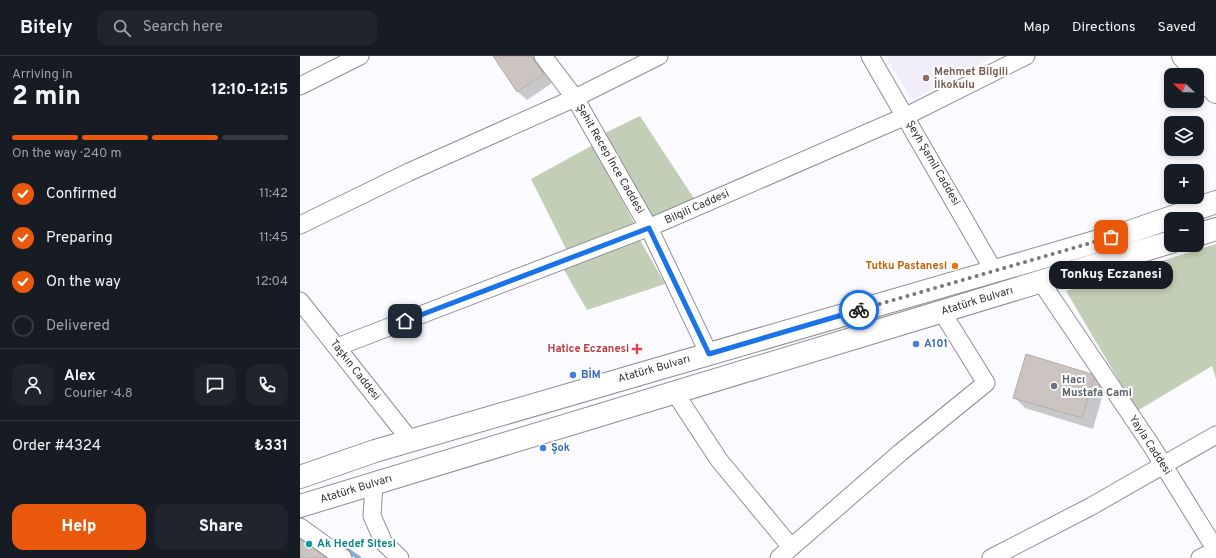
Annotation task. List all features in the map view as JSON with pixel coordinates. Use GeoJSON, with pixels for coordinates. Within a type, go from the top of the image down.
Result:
{"type":"FeatureCollection","features":[{"type":"Feature","properties":{"kind":"main road"},"geometry":{"type":"LineString","coordinates":[[1183,56],[1216,92]]}},
{"type":"Feature","properties":{"kind":"main road"},"geometry":{"type":"LineString","coordinates":[[1208,56],[1216,64]]}},
{"type":"Feature","properties":{"kind":"main road","name":"Atatürk Bulvarı"},"geometry":{"type":"LineString","coordinates":[[300,477],[410,440],[1126,233],[1216,202]]}},
{"type":"Feature","properties":{"kind":"main road"},"geometry":{"type":"LineString","coordinates":[[1204,233],[1216,229]]}},
{"type":"Feature","properties":{"kind":"main road","name":"Atatürk Bulvarı"},"geometry":{"type":"LineString","coordinates":[[300,506],[1164,244]]}},
{"type":"Feature","properties":{"kind":"street"},"geometry":{"type":"LineString","coordinates":[[300,86],[360,56]]}},
{"type":"Feature","properties":{"kind":"street","name":"Şehit Recep İnce Caddesi"},"geometry":{"type":"LineString","coordinates":[[543,56],[575,98],[649,228],[709,354]]}},
{"type":"Feature","properties":{"kind":"street"},"geometry":{"type":"LineString","coordinates":[[300,225],[409,172],[575,98],[659,56]]}},
{"type":"Feature","properties":{"kind":"street","name":"Şeyh Şamil Caddesi"},"geometry":{"type":"LineString","coordinates":[[870,56],[906,116],[994,271]]}},
{"type":"Feature","properties":{"kind":"street","name":"Bilgili Caddesi"},"geometry":{"type":"LineString","coordinates":[[337,347],[649,228],[906,116],[1026,56]]}},
{"type":"Feature","properties":{"kind":"street","name":"Yayla Caddesi"},"geometry":{"type":"LineString","coordinates":[[1041,282],[1164,466],[1216,550]]}},
{"type":"Feature","properties":{"kind":"street","name":"Taşkın Caddesi"},"geometry":{"type":"LineString","coordinates":[[300,301],[410,440]]}},
{"type":"Feature","properties":{"kind":"street"},"geometry":{"type":"LineString","coordinates":[[675,393],[719,460],[785,553],[901,452],[986,383],[942,312]]}},
{"type":"Feature","properties":{"kind":"street"},"geometry":{"type":"LineString","coordinates":[[991,558],[1090,507],[1216,435]]}},
{"type":"Feature","properties":{"kind":"street"},"geometry":{"type":"LineString","coordinates":[[374,484],[372,516],[384,543],[400,558]]}},
{"type":"Feature","properties":{"kind":"street"},"geometry":{"type":"LineString","coordinates":[[300,527],[343,558]]}},
{"type":"Feature","properties":{"kind":"street"},"geometry":{"type":"LineString","coordinates":[[1200,558],[1216,550]]}},
{"type":"Feature","properties":{"kind":"shaded area","name":"Mehmet Bilgili İlkokulu"},"geometry":{"type":"Polygon","coordinates":[[[885,56],[995,56],[912,100],[885,56]]]}},
{"type":"Feature","properties":{"kind":"green space"},"geometry":{"type":"Polygon","coordinates":[[[640,116],[695,200],[651,218],[603,134],[640,116]]]}},
{"type":"Feature","properties":{"kind":"green space"},"geometry":{"type":"Polygon","coordinates":[[[593,145],[636,227],[568,253],[531,179],[593,145]]]}},
{"type":"Feature","properties":{"kind":"green space"},"geometry":{"type":"Polygon","coordinates":[[[640,240],[665,284],[587,310],[563,268],[640,240]]]}},
{"type":"Feature","properties":{"kind":"green space"},"geometry":{"type":"Polygon","coordinates":[[[1216,244],[1216,379],[1212,366],[1137,411],[1066,291],[1190,252],[1204,252],[1204,248],[1216,244]]]}},
{"type":"Feature","properties":{"kind":"building"},"geometry":{"type":"Polygon","coordinates":[[[493,56],[531,56],[544,74],[517,92],[493,56]]]}},
{"type":"Feature","properties":{"kind":"building","name":"Hacı Mustafa Cami"},"geometry":{"type":"Polygon","coordinates":[[[1026,354],[1095,375],[1082,418],[1013,398],[1026,354]]]}},
{"type":"Feature","properties":{"kind":"building","name":"Ak Hedef Sitesi"},"geometry":{"type":"Polygon","coordinates":[[[300,531],[336,558],[300,558],[300,531]]]}},
{"type":"Feature","properties":{"kind":"waterway"},"geometry":{"type":"LineString","coordinates":[[336,542],[359,558]]}},
{"type":"Feature","properties":{"kind":"way so far"},"geometry":{"type":"LineString","coordinates":[[859,310],[1111,237]]}},
{"type":"Feature","properties":{"kind":"place","name":"Mehmet Bilgili İlkokulu"},"geometry":{"type":"Point","coordinates":[926,78]}},
{"type":"Feature","properties":{"kind":"place","name":"Tonkuş Eczanesi"},"geometry":{"type":"Point","coordinates":[1111,237]}},
{"type":"Feature","properties":{"kind":"place","name":"Tutku Pastanesi"},"geometry":{"type":"Point","coordinates":[955,266]}},
{"type":"Feature","properties":{"kind":"place","name":"A101"},"geometry":{"type":"Point","coordinates":[916,344]}},
{"type":"Feature","properties":{"kind":"place","name":"Hatice Eczanesi"},"geometry":{"type":"Point","coordinates":[637,349]}},
{"type":"Feature","properties":{"kind":"place","name":"BİM"},"geometry":{"type":"Point","coordinates":[573,375]}},
{"type":"Feature","properties":{"kind":"place","name":"Hacı Mustafa Cami"},"geometry":{"type":"Point","coordinates":[1054,386]}},
{"type":"Feature","properties":{"kind":"place","name":"Şok"},"geometry":{"type":"Point","coordinates":[543,448]}},
{"type":"Feature","properties":{"kind":"place","name":"Ak Hedef Sitesi"},"geometry":{"type":"Point","coordinates":[309,544]}},
{"type":"Feature","properties":{"kind":"route"},"geometry":{"type":"LineString","coordinates":[[405,321],[649,228],[709,354],[859,310]]}}]}
